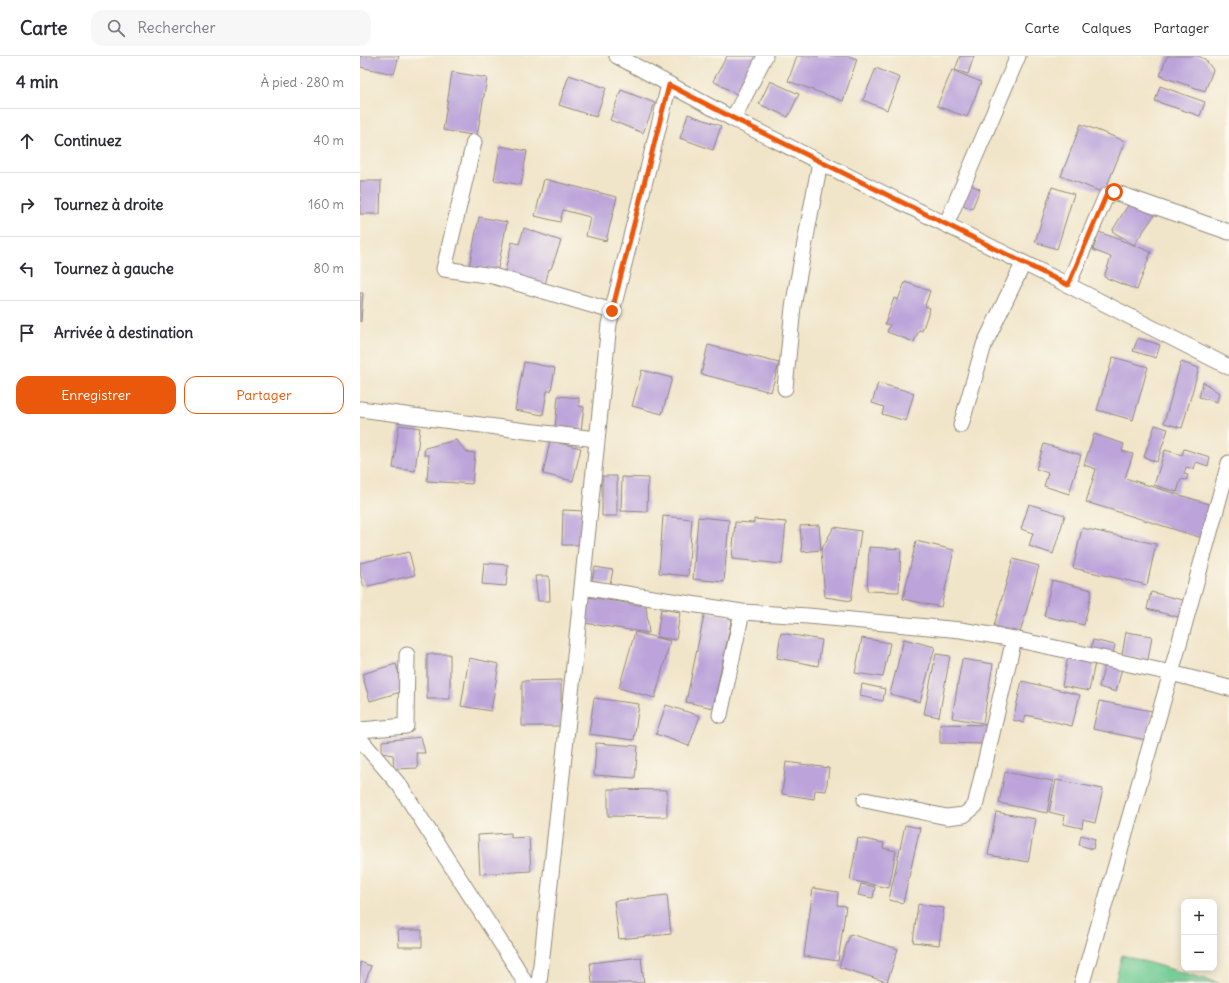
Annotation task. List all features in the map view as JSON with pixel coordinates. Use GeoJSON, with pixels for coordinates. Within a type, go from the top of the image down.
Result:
{"type":"FeatureCollection","features":[{"type":"Feature","properties":{"kind":"street"},"geometry":{"type":"LineString","coordinates":[[617,56],[733,118],[1229,367]]}},
{"type":"Feature","properties":{"kind":"street"},"geometry":{"type":"LineString","coordinates":[[733,118],[765,56]]}},
{"type":"Feature","properties":{"kind":"street"},"geometry":{"type":"LineString","coordinates":[[946,225],[1018,56]]}},
{"type":"Feature","properties":{"kind":"street"},"geometry":{"type":"LineString","coordinates":[[539,983],[609,324],[669,85]]}},
{"type":"Feature","properties":{"kind":"street"},"geometry":{"type":"LineString","coordinates":[[474,142],[444,269],[493,276],[612,311]]}},
{"type":"Feature","properties":{"kind":"street"},"geometry":{"type":"LineString","coordinates":[[785,388],[793,307],[820,162]]}},
{"type":"Feature","properties":{"kind":"street"},"geometry":{"type":"LineString","coordinates":[[1068,285],[1106,196],[1114,192],[1229,232]]}},
{"type":"Feature","properties":{"kind":"street"},"geometry":{"type":"LineString","coordinates":[[960,425],[984,345],[1023,264]]}},
{"type":"Feature","properties":{"kind":"street"},"geometry":{"type":"LineString","coordinates":[[360,409],[597,439]]}},
{"type":"Feature","properties":{"kind":"street"},"geometry":{"type":"LineString","coordinates":[[1082,983],[1171,673],[1229,463]]}},
{"type":"Feature","properties":{"kind":"street"},"geometry":{"type":"LineString","coordinates":[[582,587],[742,612],[808,616],[961,630],[1014,639],[1171,673],[1229,688]]}},
{"type":"Feature","properties":{"kind":"street"},"geometry":{"type":"LineString","coordinates":[[720,715],[742,612]]}},
{"type":"Feature","properties":{"kind":"street"},"geometry":{"type":"LineString","coordinates":[[865,800],[947,817],[964,815],[975,806],[1014,639]]}},
{"type":"Feature","properties":{"kind":"street"},"geometry":{"type":"LineString","coordinates":[[360,730],[406,726],[407,655]]}},
{"type":"Feature","properties":{"kind":"street"},"geometry":{"type":"LineString","coordinates":[[360,739],[400,786],[515,964],[525,983]]}},
{"type":"Feature","properties":{"kind":"green space"},"geometry":{"type":"Polygon","coordinates":[[[1122,955],[1219,983],[1115,983],[1122,955]]]}},
{"type":"Feature","properties":{"kind":"building"},"geometry":{"type":"Polygon","coordinates":[[[360,56],[399,56],[394,74],[360,67],[360,56]]]}},
{"type":"Feature","properties":{"kind":"building"},"geometry":{"type":"Polygon","coordinates":[[[727,56],[762,56],[740,96],[713,81],[727,56]]]}},
{"type":"Feature","properties":{"kind":"building"},"geometry":{"type":"Polygon","coordinates":[[[797,56],[848,56],[857,59],[843,101],[788,81],[797,56]]]}},
{"type":"Feature","properties":{"kind":"building"},"geometry":{"type":"Polygon","coordinates":[[[960,56],[974,56],[968,74],[955,70],[960,56]]]}},
{"type":"Feature","properties":{"kind":"building"},"geometry":{"type":"Polygon","coordinates":[[[1167,56],[1198,56],[1205,59],[1213,70],[1205,91],[1160,76],[1167,56]]]}},
{"type":"Feature","properties":{"kind":"building"},"geometry":{"type":"Polygon","coordinates":[[[876,68],[900,78],[887,110],[863,100],[876,68]]]}},
{"type":"Feature","properties":{"kind":"building"},"geometry":{"type":"Polygon","coordinates":[[[952,70],[981,82],[967,117],[937,106],[952,70]]]}},
{"type":"Feature","properties":{"kind":"building"},"geometry":{"type":"Polygon","coordinates":[[[452,72],[487,78],[477,136],[443,130],[452,72]]]}},
{"type":"Feature","properties":{"kind":"building"},"geometry":{"type":"Polygon","coordinates":[[[569,75],[606,88],[596,117],[559,105],[569,75]]]}},
{"type":"Feature","properties":{"kind":"building"},"geometry":{"type":"Polygon","coordinates":[[[770,81],[799,94],[788,117],[759,104],[770,81]]]}},
{"type":"Feature","properties":{"kind":"building"},"geometry":{"type":"Polygon","coordinates":[[[1160,86],[1205,102],[1200,116],[1155,101],[1160,86]]]}},
{"type":"Feature","properties":{"kind":"building"},"geometry":{"type":"Polygon","coordinates":[[[621,90],[655,103],[643,133],[610,120],[621,90]]]}},
{"type":"Feature","properties":{"kind":"building"},"geometry":{"type":"Polygon","coordinates":[[[688,114],[721,126],[713,150],[680,138],[688,114]]]}},
{"type":"Feature","properties":{"kind":"building"},"geometry":{"type":"Polygon","coordinates":[[[1081,124],[1125,141],[1104,193],[1061,176],[1081,124]]]}},
{"type":"Feature","properties":{"kind":"building"},"geometry":{"type":"Polygon","coordinates":[[[500,146],[527,151],[521,185],[494,180],[500,146]]]}},
{"type":"Feature","properties":{"kind":"building"},"geometry":{"type":"Polygon","coordinates":[[[544,179],[617,197],[606,241],[586,236],[590,217],[563,210],[560,222],[535,216],[544,179]]]}},
{"type":"Feature","properties":{"kind":"building"},"geometry":{"type":"Polygon","coordinates":[[[360,181],[381,181],[380,214],[360,214],[360,181]]]}},
{"type":"Feature","properties":{"kind":"building"},"geometry":{"type":"Polygon","coordinates":[[[966,183],[980,189],[972,209],[958,203],[966,183]]]}},
{"type":"Feature","properties":{"kind":"building"},"geometry":{"type":"Polygon","coordinates":[[[1052,187],[1074,194],[1057,249],[1035,242],[1052,187]]]}},
{"type":"Feature","properties":{"kind":"building"},"geometry":{"type":"Polygon","coordinates":[[[1132,199],[1155,214],[1134,245],[1112,231],[1132,199]]]}},
{"type":"Feature","properties":{"kind":"building"},"geometry":{"type":"Polygon","coordinates":[[[479,217],[507,222],[497,273],[469,267],[479,217]]]}},
{"type":"Feature","properties":{"kind":"building"},"geometry":{"type":"Polygon","coordinates":[[[524,228],[561,241],[551,269],[549,269],[545,285],[504,275],[512,242],[519,244],[524,228]]]}},
{"type":"Feature","properties":{"kind":"building"},"geometry":{"type":"Polygon","coordinates":[[[1099,232],[1151,252],[1137,290],[1104,277],[1111,257],[1093,250],[1099,232]]]}},
{"type":"Feature","properties":{"kind":"building"},"geometry":{"type":"Polygon","coordinates":[[[905,282],[930,291],[925,306],[930,308],[922,331],[919,330],[914,342],[887,332],[890,325],[885,324],[894,298],[898,300],[905,282]]]}},
{"type":"Feature","properties":{"kind":"building"},"geometry":{"type":"Polygon","coordinates":[[[360,293],[363,293],[361,322],[360,322],[360,293]]]}},
{"type":"Feature","properties":{"kind":"building"},"geometry":{"type":"Polygon","coordinates":[[[1138,338],[1160,345],[1156,358],[1133,351],[1138,338]]]}},
{"type":"Feature","properties":{"kind":"building"},"geometry":{"type":"Polygon","coordinates":[[[708,345],[779,363],[771,392],[701,374],[708,345]]]}},
{"type":"Feature","properties":{"kind":"building"},"geometry":{"type":"Polygon","coordinates":[[[1113,357],[1148,367],[1133,420],[1097,410],[1113,357]]]}},
{"type":"Feature","properties":{"kind":"building"},"geometry":{"type":"Polygon","coordinates":[[[524,362],[555,368],[551,391],[547,391],[543,415],[515,410],[524,362]]]}},
{"type":"Feature","properties":{"kind":"building"},"geometry":{"type":"Polygon","coordinates":[[[1181,362],[1199,368],[1182,428],[1164,423],[1181,362]]]}},
{"type":"Feature","properties":{"kind":"building"},"geometry":{"type":"Polygon","coordinates":[[[642,370],[672,378],[662,414],[632,406],[642,370]]]}},
{"type":"Feature","properties":{"kind":"building"},"geometry":{"type":"Polygon","coordinates":[[[1203,382],[1219,393],[1217,402],[1199,397],[1203,382]]]}},
{"type":"Feature","properties":{"kind":"building"},"geometry":{"type":"Polygon","coordinates":[[[878,383],[914,393],[906,421],[882,414],[884,407],[872,403],[878,383]]]}},
{"type":"Feature","properties":{"kind":"building"},"geometry":{"type":"Polygon","coordinates":[[[558,396],[579,398],[579,406],[584,407],[581,431],[555,428],[558,396]]]}},
{"type":"Feature","properties":{"kind":"building"},"geometry":{"type":"Polygon","coordinates":[[[399,425],[420,428],[415,471],[393,468],[399,425]]]}},
{"type":"Feature","properties":{"kind":"building"},"geometry":{"type":"Polygon","coordinates":[[[1155,425],[1168,429],[1157,462],[1144,457],[1155,425]]]}},
{"type":"Feature","properties":{"kind":"building"},"geometry":{"type":"Polygon","coordinates":[[[1094,434],[1124,444],[1122,451],[1133,454],[1125,478],[1212,505],[1202,538],[1086,502],[1096,469],[1084,465],[1094,434]]]}},
{"type":"Feature","properties":{"kind":"building"},"geometry":{"type":"Polygon","coordinates":[[[456,440],[467,452],[475,453],[472,484],[427,481],[429,455],[424,455],[425,448],[456,440]]]}},
{"type":"Feature","properties":{"kind":"building"},"geometry":{"type":"Polygon","coordinates":[[[550,441],[581,448],[573,481],[543,474],[550,441]]]}},
{"type":"Feature","properties":{"kind":"building"},"geometry":{"type":"Polygon","coordinates":[[[1044,444],[1081,455],[1069,494],[1044,486],[1048,473],[1036,469],[1044,444]]]}},
{"type":"Feature","properties":{"kind":"building"},"geometry":{"type":"Polygon","coordinates":[[[1184,449],[1210,457],[1208,466],[1196,462],[1194,469],[1186,467],[1184,474],[1188,475],[1186,480],[1181,479],[1177,492],[1154,485],[1165,450],[1182,455],[1184,449]]]}},
{"type":"Feature","properties":{"kind":"building"},"geometry":{"type":"Polygon","coordinates":[[[602,476],[617,476],[617,516],[602,516],[602,476]]]}},
{"type":"Feature","properties":{"kind":"building"},"geometry":{"type":"Polygon","coordinates":[[[622,477],[648,478],[647,512],[621,511],[622,477]]]}},
{"type":"Feature","properties":{"kind":"building"},"geometry":{"type":"Polygon","coordinates":[[[1029,504],[1065,515],[1053,554],[1029,546],[1033,533],[1021,529],[1029,504]]]}},
{"type":"Feature","properties":{"kind":"building"},"geometry":{"type":"Polygon","coordinates":[[[563,510],[585,511],[584,545],[562,545],[563,510]]]}},
{"type":"Feature","properties":{"kind":"building"},"geometry":{"type":"Polygon","coordinates":[[[663,516],[692,519],[688,576],[659,573],[663,516]]]}},
{"type":"Feature","properties":{"kind":"building"},"geometry":{"type":"Polygon","coordinates":[[[698,517],[729,520],[724,582],[693,579],[698,517]]]}},
{"type":"Feature","properties":{"kind":"building"},"geometry":{"type":"Polygon","coordinates":[[[754,519],[786,522],[782,564],[732,559],[735,522],[754,523],[754,519]]]}},
{"type":"Feature","properties":{"kind":"building"},"geometry":{"type":"Polygon","coordinates":[[[819,525],[821,550],[802,552],[800,526],[819,525]]]}},
{"type":"Feature","properties":{"kind":"building"},"geometry":{"type":"Polygon","coordinates":[[[834,527],[861,531],[851,601],[825,597],[821,550],[834,527]]]}},
{"type":"Feature","properties":{"kind":"building"},"geometry":{"type":"Polygon","coordinates":[[[1082,528],[1156,544],[1147,585],[1073,568],[1082,528]]]}},
{"type":"Feature","properties":{"kind":"building"},"geometry":{"type":"Polygon","coordinates":[[[916,541],[954,550],[941,607],[903,599],[916,541]]]}},
{"type":"Feature","properties":{"kind":"building"},"geometry":{"type":"Polygon","coordinates":[[[869,547],[901,549],[899,592],[867,591],[869,547]]]}},
{"type":"Feature","properties":{"kind":"building"},"geometry":{"type":"Polygon","coordinates":[[[409,552],[415,575],[364,587],[360,573],[360,563],[409,552]]]}},
{"type":"Feature","properties":{"kind":"building"},"geometry":{"type":"Polygon","coordinates":[[[1013,559],[1039,566],[1020,633],[994,626],[1013,559]]]}},
{"type":"Feature","properties":{"kind":"building"},"geometry":{"type":"Polygon","coordinates":[[[484,563],[508,565],[506,586],[482,584],[484,563]]]}},
{"type":"Feature","properties":{"kind":"building"},"geometry":{"type":"Polygon","coordinates":[[[595,567],[613,570],[610,584],[592,580],[595,567]]]}},
{"type":"Feature","properties":{"kind":"building"},"geometry":{"type":"Polygon","coordinates":[[[535,576],[549,576],[550,601],[538,601],[535,576]]]}},
{"type":"Feature","properties":{"kind":"building"},"geometry":{"type":"Polygon","coordinates":[[[1052,580],[1092,590],[1084,625],[1044,616],[1052,580]]]}},
{"type":"Feature","properties":{"kind":"building"},"geometry":{"type":"Polygon","coordinates":[[[1151,592],[1186,601],[1182,618],[1147,609],[1151,592]]]}},
{"type":"Feature","properties":{"kind":"building"},"geometry":{"type":"Polygon","coordinates":[[[588,597],[646,606],[649,633],[584,623],[588,597]]]}},
{"type":"Feature","properties":{"kind":"building"},"geometry":{"type":"Polygon","coordinates":[[[661,609],[680,612],[676,640],[657,637],[661,609]]]}},
{"type":"Feature","properties":{"kind":"building"},"geometry":{"type":"Polygon","coordinates":[[[705,611],[732,617],[713,708],[686,702],[705,611]]]}},
{"type":"Feature","properties":{"kind":"building"},"geometry":{"type":"Polygon","coordinates":[[[635,632],[670,641],[655,698],[619,688],[635,632]]]}},
{"type":"Feature","properties":{"kind":"building"},"geometry":{"type":"Polygon","coordinates":[[[1126,632],[1152,636],[1148,660],[1122,655],[1126,632]]]}},
{"type":"Feature","properties":{"kind":"building"},"geometry":{"type":"Polygon","coordinates":[[[781,633],[822,640],[818,666],[777,658],[781,633]]]}},
{"type":"Feature","properties":{"kind":"building"},"geometry":{"type":"Polygon","coordinates":[[[862,638],[890,643],[883,677],[855,673],[862,638]]]}},
{"type":"Feature","properties":{"kind":"building"},"geometry":{"type":"Polygon","coordinates":[[[904,639],[935,647],[920,702],[890,694],[904,639]]]}},
{"type":"Feature","properties":{"kind":"building"},"geometry":{"type":"Polygon","coordinates":[[[1093,640],[1115,645],[1113,654],[1091,649],[1093,640]]]}},
{"type":"Feature","properties":{"kind":"building"},"geometry":{"type":"Polygon","coordinates":[[[1069,652],[1096,658],[1089,691],[1062,686],[1069,652]]]}},
{"type":"Feature","properties":{"kind":"building"},"geometry":{"type":"Polygon","coordinates":[[[427,654],[450,654],[450,699],[427,699],[427,654]]]}},
{"type":"Feature","properties":{"kind":"building"},"geometry":{"type":"Polygon","coordinates":[[[936,654],[950,656],[939,717],[924,714],[936,654]]]}},
{"type":"Feature","properties":{"kind":"building"},"geometry":{"type":"Polygon","coordinates":[[[469,658],[499,664],[491,711],[461,706],[469,658]]]}},
{"type":"Feature","properties":{"kind":"building"},"geometry":{"type":"Polygon","coordinates":[[[962,659],[993,664],[983,723],[952,718],[962,659]]]}},
{"type":"Feature","properties":{"kind":"building"},"geometry":{"type":"Polygon","coordinates":[[[396,664],[404,691],[370,701],[362,674],[396,664]]]}},
{"type":"Feature","properties":{"kind":"building"},"geometry":{"type":"Polygon","coordinates":[[[1105,664],[1122,668],[1116,692],[1099,687],[1105,664]]]}},
{"type":"Feature","properties":{"kind":"building"},"geometry":{"type":"Polygon","coordinates":[[[561,680],[561,726],[522,726],[522,681],[561,680]]]}},
{"type":"Feature","properties":{"kind":"building"},"geometry":{"type":"Polygon","coordinates":[[[1022,681],[1080,695],[1072,726],[1026,715],[1024,723],[1013,720],[1022,681]]]}},
{"type":"Feature","properties":{"kind":"building"},"geometry":{"type":"Polygon","coordinates":[[[862,684],[885,689],[883,701],[860,696],[862,684]]]}},
{"type":"Feature","properties":{"kind":"building"},"geometry":{"type":"Polygon","coordinates":[[[594,698],[639,704],[634,740],[589,734],[594,698]]]}},
{"type":"Feature","properties":{"kind":"building"},"geometry":{"type":"Polygon","coordinates":[[[1099,701],[1152,711],[1146,740],[1093,729],[1099,701]]]}},
{"type":"Feature","properties":{"kind":"building"},"geometry":{"type":"Polygon","coordinates":[[[666,705],[700,716],[689,746],[656,734],[666,705]]]}},
{"type":"Feature","properties":{"kind":"building"},"geometry":{"type":"Polygon","coordinates":[[[940,724],[989,725],[988,744],[940,743],[940,724]]]}},
{"type":"Feature","properties":{"kind":"building"},"geometry":{"type":"Polygon","coordinates":[[[421,737],[425,753],[416,753],[418,768],[394,769],[393,755],[382,753],[382,741],[421,737]]]}},
{"type":"Feature","properties":{"kind":"building"},"geometry":{"type":"Polygon","coordinates":[[[596,743],[638,746],[635,778],[594,775],[596,743]]]}},
{"type":"Feature","properties":{"kind":"building"},"geometry":{"type":"Polygon","coordinates":[[[786,762],[829,768],[826,791],[815,790],[814,799],[782,794],[786,762]]]}},
{"type":"Feature","properties":{"kind":"building"},"geometry":{"type":"Polygon","coordinates":[[[1005,772],[1053,781],[1047,813],[999,803],[1005,772]]]}},
{"type":"Feature","properties":{"kind":"building"},"geometry":{"type":"Polygon","coordinates":[[[1056,780],[1103,789],[1095,823],[1083,820],[1082,828],[1063,824],[1065,816],[1049,812],[1056,780]]]}},
{"type":"Feature","properties":{"kind":"building"},"geometry":{"type":"Polygon","coordinates":[[[608,789],[667,790],[667,817],[608,816],[608,789]]]}},
{"type":"Feature","properties":{"kind":"building"},"geometry":{"type":"Polygon","coordinates":[[[996,812],[1036,819],[1028,862],[988,855],[996,812]]]}},
{"type":"Feature","properties":{"kind":"building"},"geometry":{"type":"Polygon","coordinates":[[[905,825],[920,828],[903,903],[889,900],[905,825]]]}},
{"type":"Feature","properties":{"kind":"building"},"geometry":{"type":"Polygon","coordinates":[[[511,833],[511,838],[529,837],[531,871],[480,874],[478,835],[511,833]]]}},
{"type":"Feature","properties":{"kind":"building"},"geometry":{"type":"Polygon","coordinates":[[[1081,835],[1095,839],[1093,849],[1079,845],[1081,835]]]}},
{"type":"Feature","properties":{"kind":"building"},"geometry":{"type":"Polygon","coordinates":[[[858,838],[884,843],[883,848],[896,851],[889,888],[850,880],[858,838]]]}},
{"type":"Feature","properties":{"kind":"building"},"geometry":{"type":"Polygon","coordinates":[[[861,884],[875,887],[873,898],[858,895],[861,884]]]}},
{"type":"Feature","properties":{"kind":"building"},"geometry":{"type":"Polygon","coordinates":[[[813,888],[838,892],[837,905],[846,906],[838,961],[804,956],[813,888]]]}},
{"type":"Feature","properties":{"kind":"building"},"geometry":{"type":"Polygon","coordinates":[[[667,895],[671,934],[619,939],[614,901],[667,895]]]}},
{"type":"Feature","properties":{"kind":"building"},"geometry":{"type":"Polygon","coordinates":[[[918,904],[944,908],[939,945],[913,942],[918,904]]]}},
{"type":"Feature","properties":{"kind":"building"},"geometry":{"type":"Polygon","coordinates":[[[398,930],[422,930],[422,947],[399,947],[398,930]]]}},
{"type":"Feature","properties":{"kind":"building"},"geometry":{"type":"Polygon","coordinates":[[[850,934],[898,949],[887,982],[839,967],[850,934]]]}},
{"type":"Feature","properties":{"kind":"building"},"geometry":{"type":"Polygon","coordinates":[[[641,957],[644,983],[592,983],[590,963],[641,957]]]}},
{"type":"Feature","properties":{"kind":"building"},"geometry":{"type":"Polygon","coordinates":[[[360,962],[371,966],[365,983],[360,983],[360,962]]]}},
{"type":"Feature","properties":{"kind":"route"},"geometry":{"type":"LineString","coordinates":[[612,311],[669,85],[1023,264],[1068,285],[1106,196],[1114,192]]}}]}
